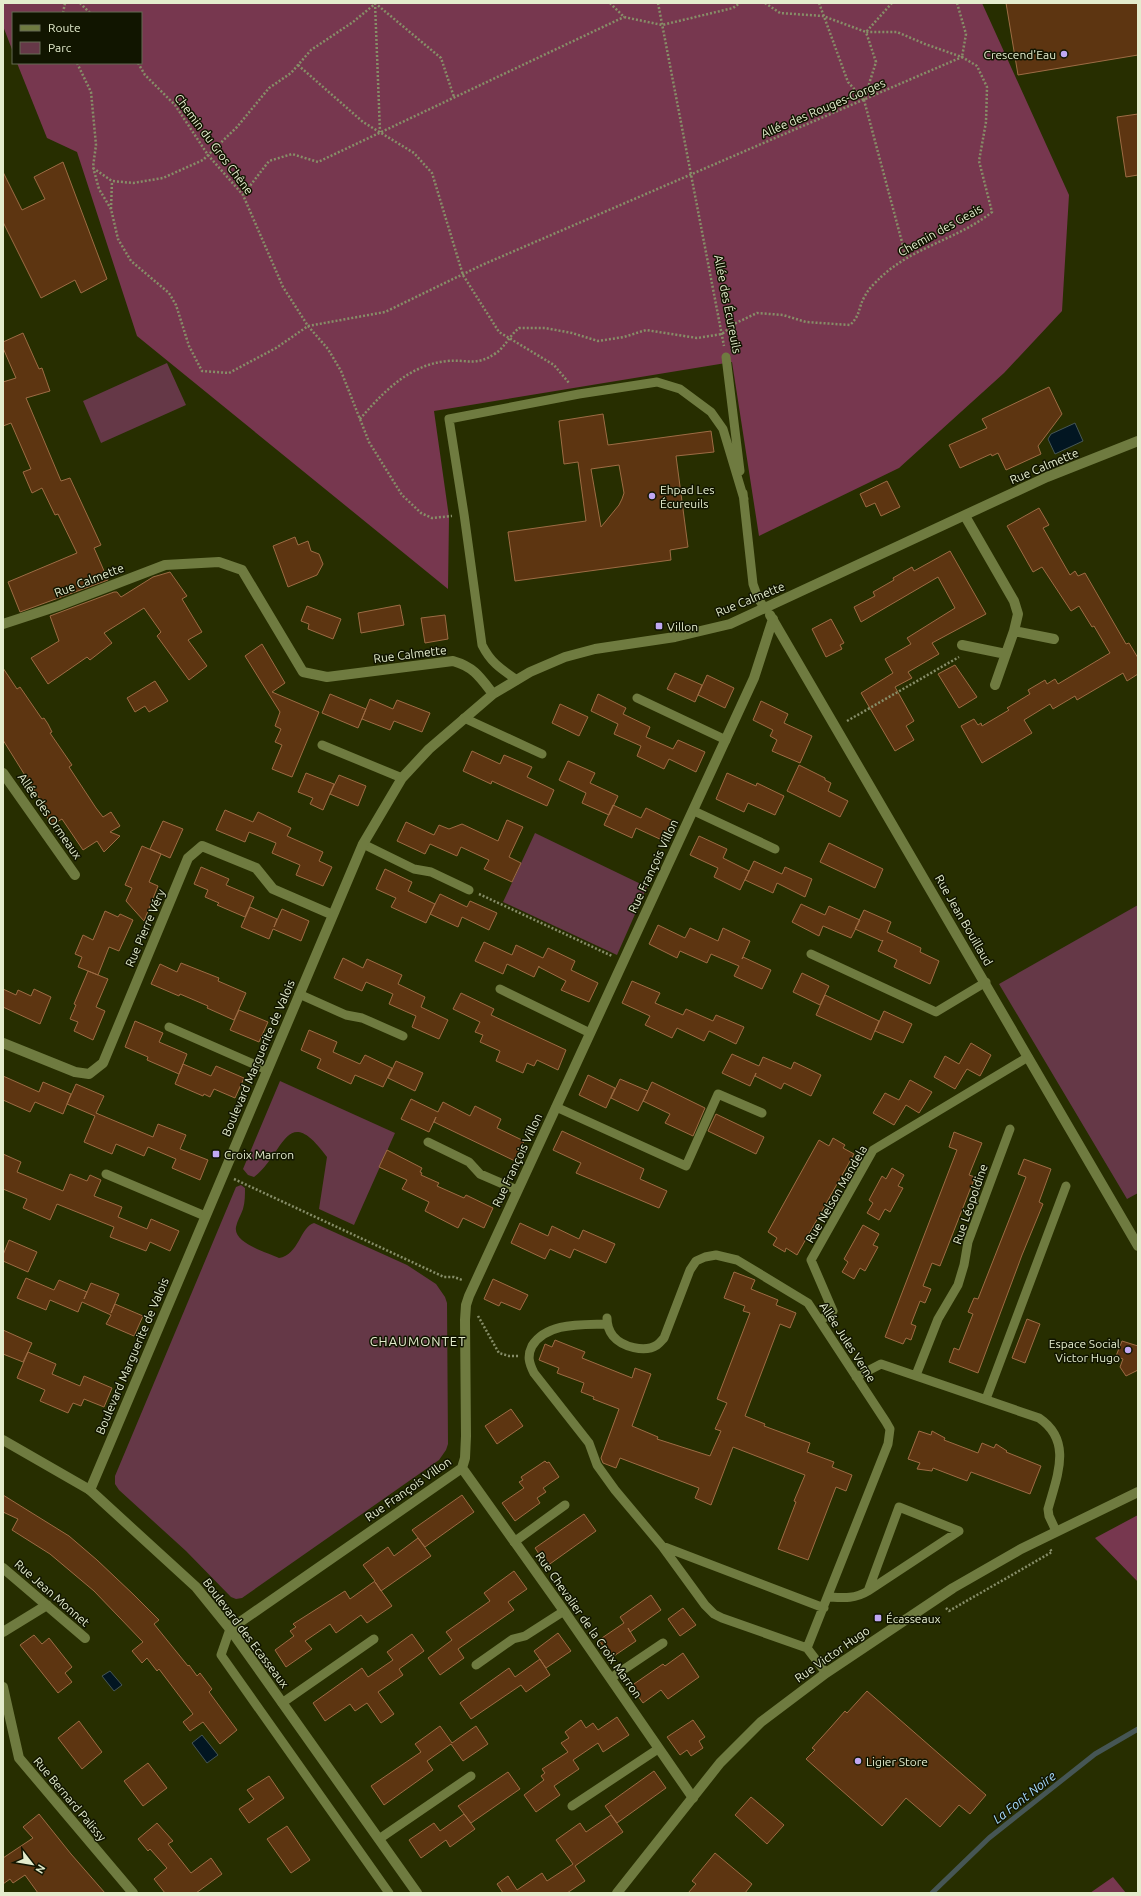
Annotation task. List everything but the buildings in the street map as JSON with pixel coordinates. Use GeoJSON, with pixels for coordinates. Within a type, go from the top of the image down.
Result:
{"type":"FeatureCollection","features":[{"type":"Feature","properties":{"kind":"street","name":"Rue Calmette"},"geometry":{"type":"LineString","coordinates":[[3,624],[58,606],[165,565],[219,562],[242,570],[303,672],[327,677],[453,661],[467,666],[477,674],[493,694],[517,680],[565,657],[595,648],[675,637],[730,624],[1047,477],[1138,441]]}},
{"type":"Feature","properties":{"kind":"street"},"geometry":{"type":"LineString","coordinates":[[965,516],[1014,601],[1018,614],[1014,631],[995,685]]}},
{"type":"Feature","properties":{"kind":"street","name":"Rue Jean Bouillaud"},"geometry":{"type":"LineString","coordinates":[[765,609],[773,619],[986,982],[1138,1246]]}},
{"type":"Feature","properties":{"kind":"street","name":"Rue François Villon"},"geometry":{"type":"LineString","coordinates":[[230,1629],[462,1468],[465,1458],[466,1436],[466,1305],[517,1190],[694,811],[754,678],[773,619]]}},
{"type":"Feature","properties":{"kind":"street"},"geometry":{"type":"LineString","coordinates":[[1014,631],[1054,639]]}},
{"type":"Feature","properties":{"kind":"street"},"geometry":{"type":"LineString","coordinates":[[962,645],[1006,654]]}},
{"type":"Feature","properties":{"kind":"street","name":"Boulevard Marguerite de Valois"},"geometry":{"type":"LineString","coordinates":[[90,1490],[222,1174],[363,844],[402,778],[429,749],[493,694]]}},
{"type":"Feature","properties":{"kind":"street","name":"Allée des Ormeaux"},"geometry":{"type":"LineString","coordinates":[[3,772],[75,875]]}},
{"type":"Feature","properties":{"kind":"street","name":"Rue Pierre Véry"},"geometry":{"type":"LineString","coordinates":[[3,1042],[75,1072],[89,1074],[102,1063],[188,858],[202,846],[256,868],[273,889],[333,915]]}},
{"type":"Feature","properties":{"kind":"street","name":"Boulevard des Ecasseaux"},"geometry":{"type":"LineString","coordinates":[[3,1440],[90,1490],[196,1587],[230,1629],[418,1893]]}},
{"type":"Feature","properties":{"kind":"street","name":"Rue Chevalier de la Croix Marron"},"geometry":{"type":"LineString","coordinates":[[462,1468],[564,1610],[693,1798]]}},
{"type":"Feature","properties":{"kind":"street","name":"Rue Victor Hugo"},"geometry":{"type":"LineString","coordinates":[[617,1893],[720,1764],[761,1722],[826,1673],[939,1598],[1021,1549],[1138,1492]]}},
{"type":"Feature","properties":{"kind":"street","name":"Rue Jean Monnet"},"geometry":{"type":"LineString","coordinates":[[3,1568],[85,1638]]}},
{"type":"Feature","properties":{"kind":"street"},"geometry":{"type":"LineString","coordinates":[[3,1632],[47,1605]]}},
{"type":"Feature","properties":{"kind":"street","name":"Rue Bernard Palissy"},"geometry":{"type":"LineString","coordinates":[[3,1687],[19,1758],[133,1893]]}},
{"type":"Feature","properties":{"kind":"lane","name":"Allée des Écureuils"},"geometry":{"type":"LineString","coordinates":[[726,357],[753,584],[758,598],[765,609]]}},
{"type":"Feature","properties":{"kind":"lane"},"geometry":{"type":"LineString","coordinates":[[517,680],[488,658],[482,645],[449,419],[579,394],[657,382],[680,389],[711,412],[723,429],[744,499]]}},
{"type":"Feature","properties":{"kind":"lane"},"geometry":{"type":"LineString","coordinates":[[637,698],[726,740]]}},
{"type":"Feature","properties":{"kind":"lane"},"geometry":{"type":"LineString","coordinates":[[464,718],[542,754]]}},
{"type":"Feature","properties":{"kind":"lane"},"geometry":{"type":"LineString","coordinates":[[322,745],[402,778]]}},
{"type":"Feature","properties":{"kind":"lane"},"geometry":{"type":"LineString","coordinates":[[694,811],[775,849]]}},
{"type":"Feature","properties":{"kind":"lane"},"geometry":{"type":"LineString","coordinates":[[363,844],[414,869],[431,872],[469,890]]}},
{"type":"Feature","properties":{"kind":"lane"},"geometry":{"type":"LineString","coordinates":[[811,954],[936,1012],[986,982]]}},
{"type":"Feature","properties":{"kind":"lane"},"geometry":{"type":"LineString","coordinates":[[500,989],[590,1033]]}},
{"type":"Feature","properties":{"kind":"lane"},"geometry":{"type":"LineString","coordinates":[[299,994],[346,1015],[362,1018],[402,1036]]}},
{"type":"Feature","properties":{"kind":"lane"},"geometry":{"type":"LineString","coordinates":[[169,1027],[267,1070]]}},
{"type":"Feature","properties":{"kind":"lane","name":"Rue Nelson Mandela"},"geometry":{"type":"LineString","coordinates":[[820,1321],[833,1311],[812,1260],[873,1150],[1028,1057]]}},
{"type":"Feature","properties":{"kind":"lane"},"geometry":{"type":"LineString","coordinates":[[556,1107],[686,1166],[718,1094],[762,1114]]}},
{"type":"Feature","properties":{"kind":"lane","name":"Rue Léopoldine"},"geometry":{"type":"LineString","coordinates":[[916,1375],[938,1319],[958,1285],[964,1265],[968,1242],[1010,1129]]}},
{"type":"Feature","properties":{"kind":"lane"},"geometry":{"type":"LineString","coordinates":[[428,1142],[469,1162],[480,1174],[517,1190]]}},
{"type":"Feature","properties":{"kind":"lane"},"geometry":{"type":"LineString","coordinates":[[106,1174],[205,1216]]}},
{"type":"Feature","properties":{"kind":"lane"},"geometry":{"type":"LineString","coordinates":[[986,1399],[1066,1186]]}},
{"type":"Feature","properties":{"kind":"lane","name":"Allée Jules Verne"},"geometry":{"type":"LineString","coordinates":[[528,1356],[535,1341],[543,1334],[553,1329],[607,1321],[612,1335],[618,1341],[639,1349],[648,1349],[658,1345],[664,1338],[690,1270],[696,1262],[705,1257],[716,1255],[737,1260],[808,1303],[886,1422],[890,1430],[890,1436],[829,1597],[807,1648]]}},
{"type":"Feature","properties":{"kind":"lane"},"geometry":{"type":"LineString","coordinates":[[528,1356],[529,1364],[534,1373],[589,1443],[597,1465],[615,1490],[662,1546],[705,1605],[714,1614],[722,1618],[807,1648],[826,1673]]}},
{"type":"Feature","properties":{"kind":"lane"},"geometry":{"type":"LineString","coordinates":[[856,1377],[881,1364],[986,1399],[1039,1418],[1049,1424],[1057,1436],[1060,1464],[1048,1509],[1049,1516],[1056,1531]]}},
{"type":"Feature","properties":{"kind":"lane"},"geometry":{"type":"LineString","coordinates":[[514,1542],[565,1505]]}},
{"type":"Feature","properties":{"kind":"lane"},"geometry":{"type":"LineString","coordinates":[[829,1597],[858,1597],[868,1591],[959,1531],[899,1507],[868,1591]]}},
{"type":"Feature","properties":{"kind":"lane"},"geometry":{"type":"LineString","coordinates":[[662,1546],[824,1608]]}},
{"type":"Feature","properties":{"kind":"lane"},"geometry":{"type":"LineString","coordinates":[[476,1665],[512,1639],[525,1636],[564,1610]]}},
{"type":"Feature","properties":{"kind":"lane"},"geometry":{"type":"LineString","coordinates":[[230,1629],[221,1655],[389,1893]]}},
{"type":"Feature","properties":{"kind":"lane"},"geometry":{"type":"LineString","coordinates":[[282,1703],[374,1639]]}},
{"type":"Feature","properties":{"kind":"lane"},"geometry":{"type":"LineString","coordinates":[[611,1678],[663,1643]]}},
{"type":"Feature","properties":{"kind":"lane"},"geometry":{"type":"LineString","coordinates":[[572,1806],[658,1749]]}},
{"type":"Feature","properties":{"kind":"lane"},"geometry":{"type":"LineString","coordinates":[[379,1839],[471,1776]]}},
{"type":"Feature","properties":{"kind":"path"},"geometry":{"type":"LineString","coordinates":[[80,3],[89,12]]}},
{"type":"Feature","properties":{"kind":"path"},"geometry":{"type":"LineString","coordinates":[[375,3],[441,58],[454,98]]}},
{"type":"Feature","properties":{"kind":"path"},"geometry":{"type":"LineString","coordinates":[[93,168],[112,181],[134,183],[163,178],[208,155],[237,128],[269,88],[291,73],[310,50],[353,22],[375,3]]}},
{"type":"Feature","properties":{"kind":"path"},"geometry":{"type":"LineString","coordinates":[[375,3],[380,132]]}},
{"type":"Feature","properties":{"kind":"path"},"geometry":{"type":"LineString","coordinates":[[610,3],[624,18]]}},
{"type":"Feature","properties":{"kind":"path","name":"Allée des Écureuils"},"geometry":{"type":"LineString","coordinates":[[658,3],[726,357]]}},
{"type":"Feature","properties":{"kind":"path"},"geometry":{"type":"LineString","coordinates":[[243,195],[269,161],[292,154],[318,162],[624,18],[662,25],[734,8],[740,3]]}},
{"type":"Feature","properties":{"kind":"path"},"geometry":{"type":"LineString","coordinates":[[766,3],[780,14],[822,16],[866,32],[897,32],[962,57],[966,34],[957,3]]}},
{"type":"Feature","properties":{"kind":"path"},"geometry":{"type":"LineString","coordinates":[[819,3],[822,16],[848,82],[864,100],[906,257]]}},
{"type":"Feature","properties":{"kind":"path"},"geometry":{"type":"LineString","coordinates":[[866,32],[892,3]]}},
{"type":"Feature","properties":{"kind":"path"},"geometry":{"type":"LineString","coordinates":[[864,100],[876,62],[866,32]]}},
{"type":"Feature","properties":{"kind":"path","name":"Allée des Rouges-Gorges"},"geometry":{"type":"LineString","coordinates":[[308,326],[385,312],[463,275],[962,57]]}},
{"type":"Feature","properties":{"kind":"path","name":"Chemin des Geais"},"geometry":{"type":"LineString","coordinates":[[722,334],[736,323],[757,313],[783,315],[806,322],[850,326],[858,318],[865,295],[880,277],[906,257],[980,222],[992,212],[979,161],[986,122],[987,87],[977,66],[962,57]]}},
{"type":"Feature","properties":{"kind":"path"},"geometry":{"type":"LineString","coordinates":[[77,64],[91,92],[96,145],[93,168],[99,189],[111,209]]}},
{"type":"Feature","properties":{"kind":"path","name":"Chemin du Gros Chêne"},"geometry":{"type":"LineString","coordinates":[[139,64],[146,75],[175,105],[208,155],[243,195],[283,287],[308,326],[328,349],[341,371],[369,442],[402,495],[421,513],[432,518],[464,514]]}},
{"type":"Feature","properties":{"kind":"path"},"geometry":{"type":"LineString","coordinates":[[298,65],[363,122],[414,152],[432,173],[463,275],[499,332],[554,365],[579,394]]}},
{"type":"Feature","properties":{"kind":"path"},"geometry":{"type":"LineString","coordinates":[[112,181],[111,209],[118,239],[131,261],[168,293],[176,305],[189,346],[202,371],[215,374],[229,373],[276,348],[308,326]]}},
{"type":"Feature","properties":{"kind":"path"},"geometry":{"type":"LineString","coordinates":[[360,418],[383,393],[405,376],[428,365],[448,361],[476,363],[497,353],[519,328],[545,328],[572,333],[598,341],[624,337],[646,330],[697,338],[722,334]]}},
{"type":"Feature","properties":{"kind":"path"},"geometry":{"type":"LineString","coordinates":[[836,727],[975,648]]}},
{"type":"Feature","properties":{"kind":"path"},"geometry":{"type":"LineString","coordinates":[[469,890],[623,962]]}},
{"type":"Feature","properties":{"kind":"path"},"geometry":{"type":"LineString","coordinates":[[222,1174],[444,1277],[454,1277],[474,1285]]}},
{"type":"Feature","properties":{"kind":"path"},"geometry":{"type":"LineString","coordinates":[[476,1313],[499,1353],[509,1356],[528,1356]]}},
{"type":"Feature","properties":{"kind":"path"},"geometry":{"type":"LineString","coordinates":[[939,1598],[949,1612],[1052,1552],[1044,1537]]}},
{"type":"Feature","properties":{"kind":"green space"},"geometry":{"type":"Polygon","coordinates":[[[167,363],[186,405],[101,443],[83,401],[167,363]]]}},
{"type":"Feature","properties":{"kind":"green space"},"geometry":{"type":"Polygon","coordinates":[[[535,833],[647,887],[617,955],[503,902],[535,833]]]}},
{"type":"Feature","properties":{"kind":"green space"},"geometry":{"type":"Polygon","coordinates":[[[1138,905],[1138,1193],[1127,1199],[999,984],[1138,905]]]}},
{"type":"Feature","properties":{"kind":"green space"},"geometry":{"type":"Polygon","coordinates":[[[280,1081],[395,1133],[354,1225],[319,1209],[327,1157],[313,1141],[303,1133],[294,1132],[287,1137],[264,1167],[254,1177],[248,1175],[243,1169],[280,1081]]]}},
{"type":"Feature","properties":{"kind":"green space"},"geometry":{"type":"Polygon","coordinates":[[[241,1185],[245,1188],[245,1201],[236,1227],[237,1233],[245,1243],[252,1247],[279,1258],[286,1256],[295,1247],[305,1230],[314,1223],[407,1265],[436,1284],[445,1297],[447,1303],[448,1444],[439,1460],[242,1598],[236,1599],[231,1597],[186,1551],[119,1490],[115,1484],[115,1476],[236,1187],[241,1185]]]}},
{"type":"Feature","properties":{"kind":"shaded area"},"geometry":{"type":"Polygon","coordinates":[[[3,3],[982,3],[1069,195],[1062,311],[1004,373],[899,468],[759,536],[732,362],[434,411],[449,517],[448,589],[137,336],[77,152],[47,138],[17,64],[142,64],[142,12],[12,12],[12,49],[3,26],[3,3]]]}},
{"type":"Feature","properties":{"kind":"shaded area"},"geometry":{"type":"Polygon","coordinates":[[[1138,1515],[1138,1582],[1095,1538],[1138,1515]]]}},
{"type":"Feature","properties":{"kind":"shaded area"},"geometry":{"type":"Polygon","coordinates":[[[1113,1877],[1126,1893],[1090,1893],[1113,1877]]]}},
{"type":"Feature","properties":{"kind":"water"},"geometry":{"type":"Polygon","coordinates":[[[1075,423],[1083,441],[1055,454],[1048,439],[1051,434],[1075,423]]]}},
{"type":"Feature","properties":{"kind":"water"},"geometry":{"type":"Polygon","coordinates":[[[110,1671],[122,1685],[114,1691],[102,1676],[110,1671]]]}},
{"type":"Feature","properties":{"kind":"water"},"geometry":{"type":"Polygon","coordinates":[[[202,1735],[218,1755],[207,1763],[192,1743],[202,1735]]]}},
{"type":"Feature","properties":{"kind":"waterway","name":"La Font Noire"},"geometry":{"type":"LineString","coordinates":[[932,1893],[989,1838],[1095,1754],[1138,1729]]}},
{"type":"Feature","properties":{"kind":"place","name":"Crescend'Eau"},"geometry":{"type":"Point","coordinates":[1064,54]}},
{"type":"Feature","properties":{"kind":"place","name":"Ehpad Les Écureuils"},"geometry":{"type":"Point","coordinates":[652,496]}},
{"type":"Feature","properties":{"kind":"place","name":"Villon"},"geometry":{"type":"Point","coordinates":[659,626]}},
{"type":"Feature","properties":{"kind":"place","name":"Croix Marron"},"geometry":{"type":"Point","coordinates":[216,1154]}},
{"type":"Feature","properties":{"kind":"place","name":"Espace Social Victor Hugo"},"geometry":{"type":"Point","coordinates":[1128,1350]}},
{"type":"Feature","properties":{"kind":"place","name":"Écasseaux"},"geometry":{"type":"Point","coordinates":[878,1618]}},
{"type":"Feature","properties":{"kind":"place","name":"Ligier Store"},"geometry":{"type":"Point","coordinates":[858,1761]}},
{"type":"Feature","properties":{"kind":"district","name":"CHAUMONTET"},"geometry":{"type":"Point","coordinates":[418,1341]}}]}
